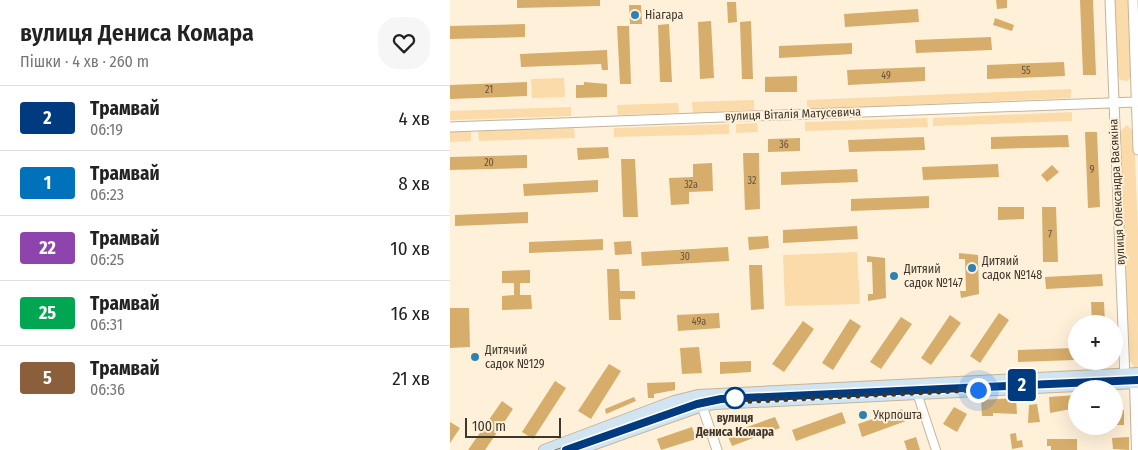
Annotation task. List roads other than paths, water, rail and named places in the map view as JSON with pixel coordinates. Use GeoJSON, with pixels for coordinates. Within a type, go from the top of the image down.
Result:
{"type":"FeatureCollection","features":[{"type":"Feature","properties":{"kind":"main road"},"geometry":{"type":"LineString","coordinates":[[578,450],[702,406],[728,402],[1131,380],[1138,373]]}},
{"type":"Feature","properties":{"kind":"main road"},"geometry":{"type":"LineString","coordinates":[[544,450],[674,401],[698,395],[1131,380]]}},
{"type":"Feature","properties":{"kind":"street","name":"вулиця Олександра Васякіна"},"geometry":{"type":"LineString","coordinates":[[1110,0],[1113,103],[1131,380]]}},
{"type":"Feature","properties":{"kind":"street","name":"вулиця Олександра Васякіна"},"geometry":{"type":"LineString","coordinates":[[1132,0],[1138,150]]}},
{"type":"Feature","properties":{"kind":"street","name":"вулиця Віталія Матусевича"},"geometry":{"type":"LineString","coordinates":[[450,126],[1136,102]]}},
{"type":"Feature","properties":{"kind":"street"},"geometry":{"type":"LineString","coordinates":[[1131,380],[1136,450]]}},
{"type":"Feature","properties":{"kind":"street"},"geometry":{"type":"LineString","coordinates":[[917,393],[936,450]]}},
{"type":"Feature","properties":{"kind":"street"},"geometry":{"type":"LineString","coordinates":[[698,395],[718,450]]}},
{"type":"Feature","properties":{"kind":"tram line"},"geometry":{"type":"LineString","coordinates":[[555,450],[695,401],[720,396],[1138,377]]}},
{"type":"Feature","properties":{"kind":"tram line","name":"2"},"geometry":{"type":"LineString","coordinates":[[566,450],[697,404],[721,399],[1138,380]]}},
{"type":"Feature","properties":{"kind":"place","name":"Ніагара"},"geometry":{"type":"Point","coordinates":[635,15]}},
{"type":"Feature","properties":{"kind":"place","name":"Дитяий садок №148"},"geometry":{"type":"Point","coordinates":[972,268]}},
{"type":"Feature","properties":{"kind":"place","name":"Дитяий садок №147"},"geometry":{"type":"Point","coordinates":[894,276]}},
{"type":"Feature","properties":{"kind":"place","name":"Дитячий садок №129"},"geometry":{"type":"Point","coordinates":[475,357]}},
{"type":"Feature","properties":{"kind":"place","name":"вулиця Дениса Комара"},"geometry":{"type":"Point","coordinates":[735,398]}},
{"type":"Feature","properties":{"kind":"place","name":"Укрпошта"},"geometry":{"type":"Point","coordinates":[863,415]}}]}
